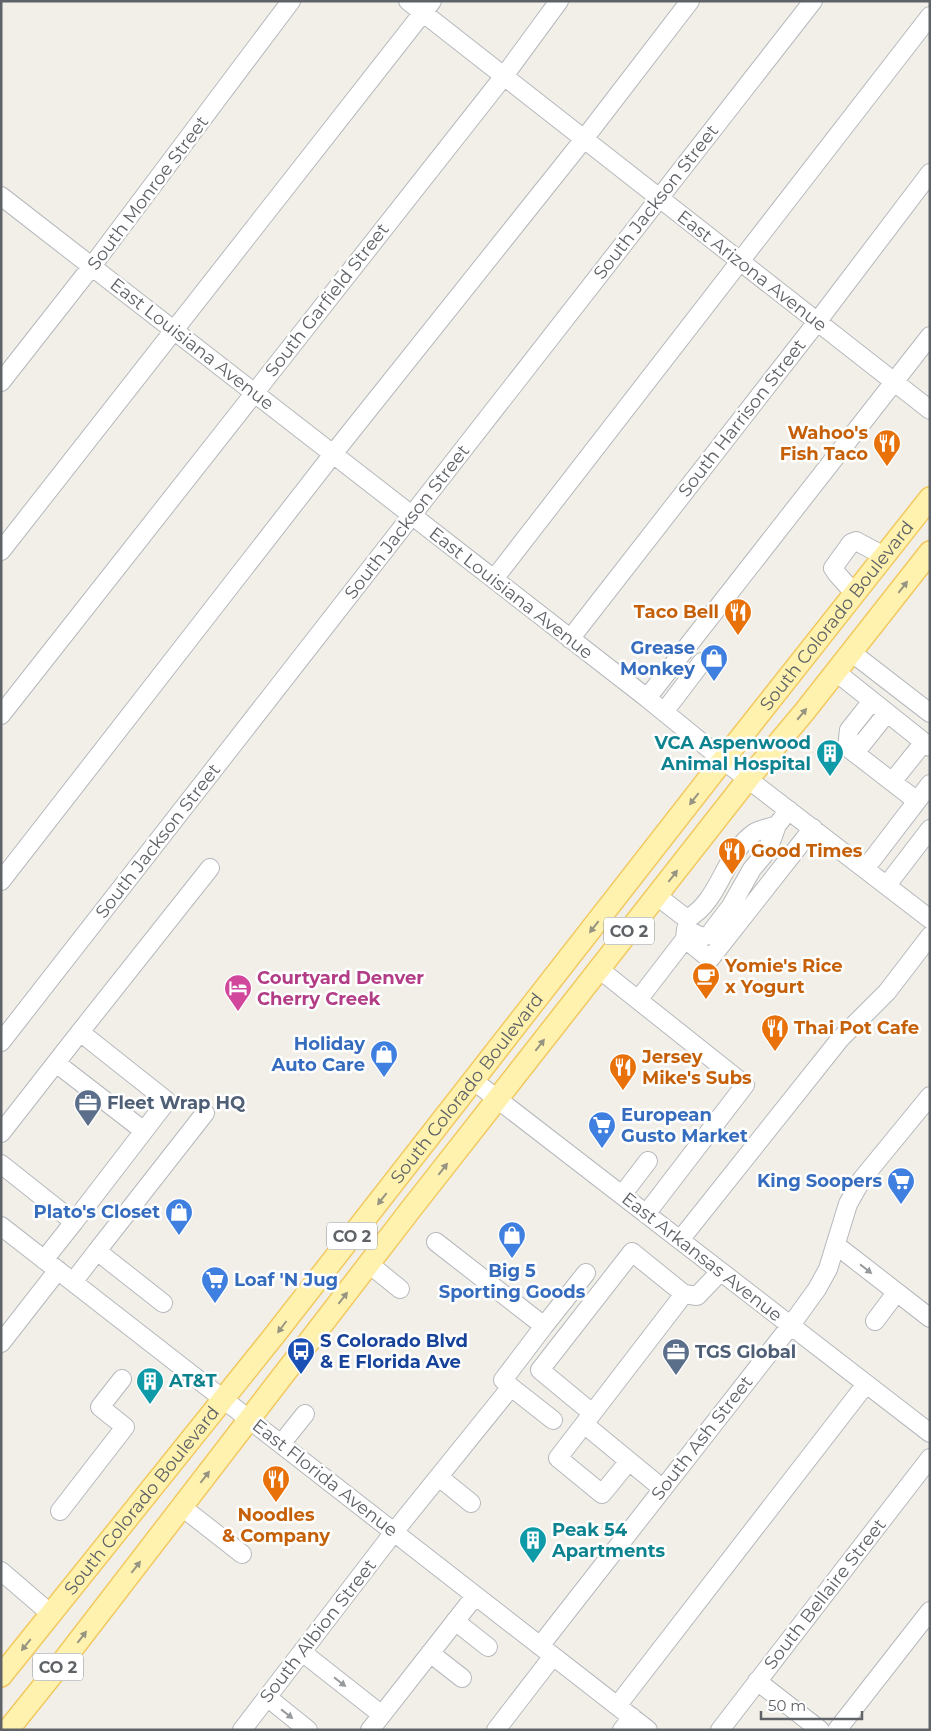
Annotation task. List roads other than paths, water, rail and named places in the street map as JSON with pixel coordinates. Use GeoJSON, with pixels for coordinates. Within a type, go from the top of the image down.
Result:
{"type":"FeatureCollection","features":[{"type":"Feature","properties":{"kind":"main road","name":"South Colorado Boulevard"},"geometry":{"type":"LineString","coordinates":[[1,1676],[274,1337],[723,760],[930,498]]}},
{"type":"Feature","properties":{"kind":"main road","name":"South Colorado Boulevard"},"geometry":{"type":"LineString","coordinates":[[8,1730],[498,1098],[748,779],[836,672],[930,552]]}},
{"type":"Feature","properties":{"kind":"street","name":"South Monroe Street"},"geometry":{"type":"LineString","coordinates":[[1,382],[92,266],[291,1]]}},
{"type":"Feature","properties":{"kind":"street","name":"East Arizona Avenue"},"geometry":{"type":"LineString","coordinates":[[408,1],[428,7],[504,76],[930,410]]}},
{"type":"Feature","properties":{"kind":"street","name":"South Garfield Street"},"geometry":{"type":"LineString","coordinates":[[1,715],[504,76],[559,1]]}},
{"type":"Feature","properties":{"kind":"street"},"geometry":{"type":"LineString","coordinates":[[1,881],[333,454],[584,139],[690,1]]}},
{"type":"Feature","properties":{"kind":"street","name":"South Jackson Street"},"geometry":{"type":"LineString","coordinates":[[1,1042],[813,1]]}},
{"type":"Feature","properties":{"kind":"street"},"geometry":{"type":"LineString","coordinates":[[1,550],[428,7]]}},
{"type":"Feature","properties":{"kind":"street"},"geometry":{"type":"LineString","coordinates":[[494,579],[739,260],[930,16]]}},
{"type":"Feature","properties":{"kind":"street","name":"South Harrison Street"},"geometry":{"type":"LineString","coordinates":[[570,639],[817,322],[930,173]]}},
{"type":"Feature","properties":{"kind":"street","name":"East Louisiana Avenue"},"geometry":{"type":"LineString","coordinates":[[1,196],[494,579],[723,760],[930,919]]}},
{"type":"Feature","properties":{"kind":"street"},"geometry":{"type":"LineString","coordinates":[[646,698],[930,336]]}},
{"type":"Feature","properties":{"kind":"street"},"geometry":{"type":"LineString","coordinates":[[855,594],[836,574],[833,568],[851,543],[856,541],[884,556]]}},
{"type":"Feature","properties":{"kind":"street"},"geometry":{"type":"LineString","coordinates":[[851,652],[930,713]]}},
{"type":"Feature","properties":{"kind":"street"},"geometry":{"type":"LineString","coordinates":[[664,712],[702,662]]}},
{"type":"Feature","properties":{"kind":"street"},"geometry":{"type":"LineString","coordinates":[[836,672],[927,744],[892,782]]}},
{"type":"Feature","properties":{"kind":"street"},"geometry":{"type":"LineString","coordinates":[[872,701],[849,730],[847,747],[917,801]]}},
{"type":"Feature","properties":{"kind":"street"},"geometry":{"type":"LineString","coordinates":[[855,753],[887,713]]}},
{"type":"Feature","properties":{"kind":"street"},"geometry":{"type":"LineString","coordinates":[[866,869],[930,784]]}},
{"type":"Feature","properties":{"kind":"street"},"geometry":{"type":"LineString","coordinates":[[688,931],[702,937],[709,935],[737,896],[752,868],[763,856],[777,825],[789,810]]}},
{"type":"Feature","properties":{"kind":"street"},"geometry":{"type":"LineString","coordinates":[[638,1000],[688,931],[741,845],[756,832],[777,825]]}},
{"type":"Feature","properties":{"kind":"street"},"geometry":{"type":"LineString","coordinates":[[657,896],[710,959],[813,828]]}},
{"type":"Feature","properties":{"kind":"street"},"geometry":{"type":"LineString","coordinates":[[887,885],[930,829]]}},
{"type":"Feature","properties":{"kind":"street"},"geometry":{"type":"LineString","coordinates":[[1,1133],[210,868]]}},
{"type":"Feature","properties":{"kind":"street"},"geometry":{"type":"LineString","coordinates":[[680,1240],[840,1039],[887,992],[930,936]]}},
{"type":"Feature","properties":{"kind":"street"},"geometry":{"type":"LineString","coordinates":[[599,970],[745,1085],[646,1214]]}},
{"type":"Feature","properties":{"kind":"street"},"geometry":{"type":"LineString","coordinates":[[44,1260],[167,1101],[80,1032]]}},
{"type":"Feature","properties":{"kind":"street"},"geometry":{"type":"LineString","coordinates":[[56,1063],[144,1131]]}},
{"type":"Feature","properties":{"kind":"street","name":"East Arkansas Avenue"},"geometry":{"type":"LineString","coordinates":[[474,1081],[930,1433]]}},
{"type":"Feature","properties":{"kind":"street","name":"South Ash Street"},"geometry":{"type":"LineString","coordinates":[[496,1730],[547,1651],[663,1489],[791,1326],[817,1289],[828,1269],[848,1204],[862,1178],[930,1096]]}},
{"type":"Feature","properties":{"kind":"street"},"geometry":{"type":"LineString","coordinates":[[74,1282],[205,1113]]}},
{"type":"Feature","properties":{"kind":"street"},"geometry":{"type":"LineString","coordinates":[[622,1195],[648,1161]]}},
{"type":"Feature","properties":{"kind":"street"},"geometry":{"type":"LineString","coordinates":[[1,1164],[74,1222]]}},
{"type":"Feature","properties":{"kind":"street","name":"East Florida Avenue"},"geometry":{"type":"LineString","coordinates":[[1,1226],[617,1706],[627,1724],[648,1730]]}},
{"type":"Feature","properties":{"kind":"street"},"geometry":{"type":"LineString","coordinates":[[436,1242],[544,1326]]}},
{"type":"Feature","properties":{"kind":"street"},"geometry":{"type":"LineString","coordinates":[[836,1245],[930,1318]]}},
{"type":"Feature","properties":{"kind":"street"},"geometry":{"type":"LineString","coordinates":[[97,1251],[163,1303]]}},
{"type":"Feature","properties":{"kind":"street"},"geometry":{"type":"LineString","coordinates":[[663,1489],[628,1461],[540,1370],[632,1252],[684,1294],[697,1296],[720,1272]]}},
{"type":"Feature","properties":{"kind":"street"},"geometry":{"type":"LineString","coordinates":[[369,1264],[400,1289]]}},
{"type":"Feature","properties":{"kind":"street"},"geometry":{"type":"LineString","coordinates":[[1,1343],[58,1270]]}},
{"type":"Feature","properties":{"kind":"street"},"geometry":{"type":"LineString","coordinates":[[553,1420],[502,1380],[586,1273]]}},
{"type":"Feature","properties":{"kind":"street"},"geometry":{"type":"LineString","coordinates":[[875,1321],[896,1293]]}},
{"type":"Feature","properties":{"kind":"street"},"geometry":{"type":"LineString","coordinates":[[628,1461],[602,1494],[558,1458],[684,1294]]}},
{"type":"Feature","properties":{"kind":"street"},"geometry":{"type":"LineString","coordinates":[[60,1511],[125,1427],[100,1406],[122,1379]]}},
{"type":"Feature","properties":{"kind":"street"},"geometry":{"type":"LineString","coordinates":[[617,1706],[866,1384]]}},
{"type":"Feature","properties":{"kind":"street","name":"South Albion Street"},"geometry":{"type":"LineString","coordinates":[[242,1730],[394,1532],[512,1388]]}},
{"type":"Feature","properties":{"kind":"street"},"geometry":{"type":"LineString","coordinates":[[281,1444],[304,1414]]}},
{"type":"Feature","properties":{"kind":"street","name":"South Bellaire Street"},"geometry":{"type":"LineString","coordinates":[[720,1730],[930,1458]]}},
{"type":"Feature","properties":{"kind":"street"},"geometry":{"type":"LineString","coordinates":[[439,1477],[471,1503]]}},
{"type":"Feature","properties":{"kind":"street"},"geometry":{"type":"LineString","coordinates":[[182,1507],[242,1554]]}},
{"type":"Feature","properties":{"kind":"street"},"geometry":{"type":"LineString","coordinates":[[1,1571],[51,1614]]}},
{"type":"Feature","properties":{"kind":"street"},"geometry":{"type":"LineString","coordinates":[[370,1730],[476,1596]]}},
{"type":"Feature","properties":{"kind":"street"},"geometry":{"type":"LineString","coordinates":[[837,1730],[930,1611]]}},
{"type":"Feature","properties":{"kind":"street"},"geometry":{"type":"LineString","coordinates":[[456,1621],[488,1647]]}},
{"type":"Feature","properties":{"kind":"street"},"geometry":{"type":"LineString","coordinates":[[302,1652],[382,1715]]}},
{"type":"Feature","properties":{"kind":"street"},"geometry":{"type":"LineString","coordinates":[[430,1653],[462,1678]]}},
{"type":"Feature","properties":{"kind":"street"},"geometry":{"type":"LineString","coordinates":[[757,1681],[820,1730]]}},
{"type":"Feature","properties":{"kind":"street"},"geometry":{"type":"LineString","coordinates":[[267,1698],[308,1730]]}},
{"type":"Feature","properties":{"kind":"place","name":"Wahoo's Fish Taco"},"geometry":{"type":"Point","coordinates":[887,467]}},
{"type":"Feature","properties":{"kind":"place","name":"Taco Bell"},"geometry":{"type":"Point","coordinates":[738,636]}},
{"type":"Feature","properties":{"kind":"place","name":"Grease Monkey"},"geometry":{"type":"Point","coordinates":[714,682]}},
{"type":"Feature","properties":{"kind":"place","name":"VCA Aspenwood Animal Hospital"},"geometry":{"type":"Point","coordinates":[830,777]}},
{"type":"Feature","properties":{"kind":"place","name":"Good Times"},"geometry":{"type":"Point","coordinates":[732,875]}},
{"type":"Feature","properties":{"kind":"place","name":"Yomie's Rice x Yogurt"},"geometry":{"type":"Point","coordinates":[706,1000]}},
{"type":"Feature","properties":{"kind":"place","name":"Courtyard Denver Cherry Creek"},"geometry":{"type":"Point","coordinates":[238,1012]}},
{"type":"Feature","properties":{"kind":"place","name":"Thai Pot Cafe"},"geometry":{"type":"Point","coordinates":[775,1052]}},
{"type":"Feature","properties":{"kind":"place","name":"Holiday Auto Care"},"geometry":{"type":"Point","coordinates":[384,1078]}},
{"type":"Feature","properties":{"kind":"place","name":"Jersey Mike's Subs"},"geometry":{"type":"Point","coordinates":[623,1091]}},
{"type":"Feature","properties":{"kind":"place","name":"Fleet Wrap HQ"},"geometry":{"type":"Point","coordinates":[88,1127]}},
{"type":"Feature","properties":{"kind":"place","name":"European Gusto Market"},"geometry":{"type":"Point","coordinates":[602,1149]}},
{"type":"Feature","properties":{"kind":"place","name":"King Soopers"},"geometry":{"type":"Point","coordinates":[901,1205]}},
{"type":"Feature","properties":{"kind":"place","name":"Plato's Closet"},"geometry":{"type":"Point","coordinates":[179,1236]}},
{"type":"Feature","properties":{"kind":"place","name":"Big 5 Sporting Goods"},"geometry":{"type":"Point","coordinates":[512,1259]}},
{"type":"Feature","properties":{"kind":"place","name":"Loaf 'N Jug"},"geometry":{"type":"Point","coordinates":[215,1304]}},
{"type":"Feature","properties":{"kind":"place","name":"S Colorado Blvd & E Florida Ave"},"geometry":{"type":"Point","coordinates":[301,1375]}},
{"type":"Feature","properties":{"kind":"place","name":"TGS Global"},"geometry":{"type":"Point","coordinates":[676,1376]}},
{"type":"Feature","properties":{"kind":"place","name":"AT&T"},"geometry":{"type":"Point","coordinates":[150,1405]}},
{"type":"Feature","properties":{"kind":"place","name":"Noodles & Company"},"geometry":{"type":"Point","coordinates":[276,1503]}},
{"type":"Feature","properties":{"kind":"place","name":"Peak 54 Apartments"},"geometry":{"type":"Point","coordinates":[533,1564]}}]}
